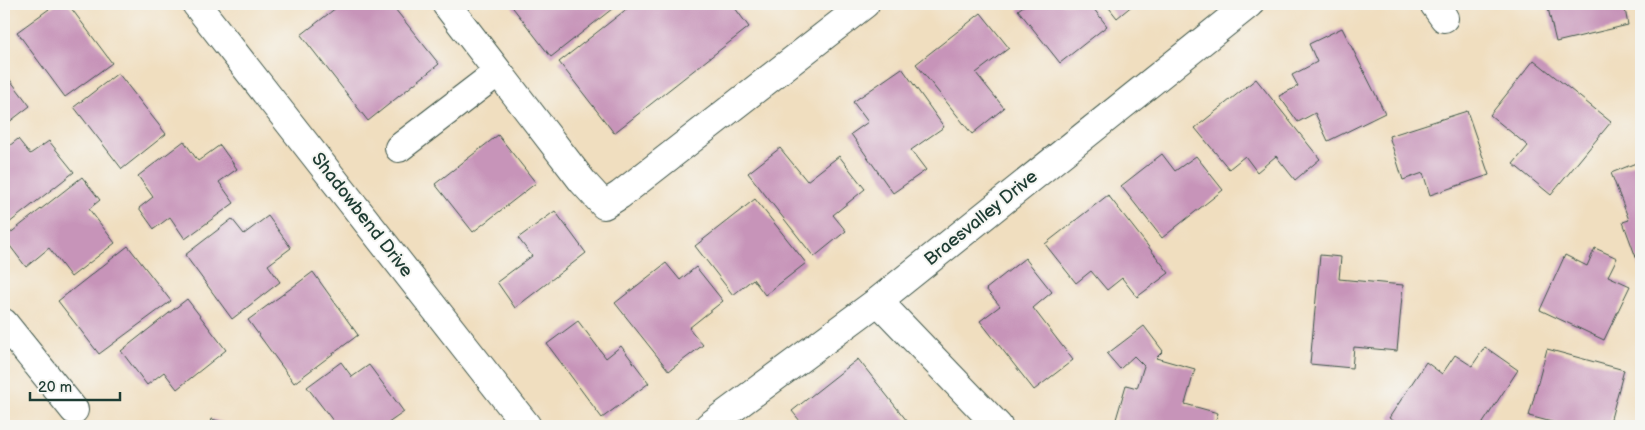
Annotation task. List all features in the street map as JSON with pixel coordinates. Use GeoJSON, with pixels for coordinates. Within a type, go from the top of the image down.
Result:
{"type":"FeatureCollection","features":[{"type":"Feature","properties":{"kind":"street","name":"Shadowbend Drive"},"geometry":{"type":"LineString","coordinates":[[196,4],[528,426]]}},
{"type":"Feature","properties":{"kind":"street"},"geometry":{"type":"LineString","coordinates":[[446,4],[584,182],[601,203],[605,205],[865,4]]}},
{"type":"Feature","properties":{"kind":"street","name":"Braesvalley Drive"},"geometry":{"type":"LineString","coordinates":[[709,426],[878,301],[1249,4]]}},
{"type":"Feature","properties":{"kind":"street"},"geometry":{"type":"LineString","coordinates":[[399,148],[498,72]]}},
{"type":"Feature","properties":{"kind":"street"},"geometry":{"type":"LineString","coordinates":[[878,301],[998,426]]}},
{"type":"Feature","properties":{"kind":"street"},"geometry":{"type":"LineString","coordinates":[[4,323],[74,410]]}},
{"type":"Feature","properties":{"kind":"building"},"geometry":{"type":"Polygon","coordinates":[[[56,4],[68,4],[112,63],[65,97],[17,32],[56,4]]]}},
{"type":"Feature","properties":{"kind":"building"},"geometry":{"type":"Polygon","coordinates":[[[341,4],[391,4],[439,64],[368,121],[301,35],[341,4]]]}},
{"type":"Feature","properties":{"kind":"building"},"geometry":{"type":"Polygon","coordinates":[[[510,4],[616,4],[617,5],[551,57],[510,4]]]}},
{"type":"Feature","properties":{"kind":"building"},"geometry":{"type":"Polygon","coordinates":[[[633,4],[732,4],[749,27],[614,133],[559,62],[633,4]]]}},
{"type":"Feature","properties":{"kind":"building"},"geometry":{"type":"Polygon","coordinates":[[[1026,4],[1090,4],[1107,26],[1060,63],[1018,10],[1026,4]]]}},
{"type":"Feature","properties":{"kind":"building"},"geometry":{"type":"Polygon","coordinates":[[[1106,4],[1134,4],[1117,18],[1106,4]]]}},
{"type":"Feature","properties":{"kind":"building"},"geometry":{"type":"Polygon","coordinates":[[[1547,4],[1624,4],[1628,25],[1556,42],[1547,4]]]}},
{"type":"Feature","properties":{"kind":"building"},"geometry":{"type":"Polygon","coordinates":[[[981,13],[1009,48],[976,73],[1004,108],[972,134],[916,64],[981,13]]]}},
{"type":"Feature","properties":{"kind":"building"},"geometry":{"type":"Polygon","coordinates":[[[1342,28],[1385,113],[1328,141],[1315,113],[1298,122],[1279,96],[1298,86],[1292,75],[1317,62],[1309,44],[1342,28]]]}},
{"type":"Feature","properties":{"kind":"building"},"geometry":{"type":"Polygon","coordinates":[[[1534,60],[1611,122],[1551,195],[1513,164],[1528,146],[1490,115],[1534,60]]]}},
{"type":"Feature","properties":{"kind":"building"},"geometry":{"type":"Polygon","coordinates":[[[902,68],[944,127],[911,150],[926,170],[893,193],[851,134],[868,122],[853,102],[902,68]]]}},
{"type":"Feature","properties":{"kind":"building"},"geometry":{"type":"Polygon","coordinates":[[[4,72],[30,106],[4,126],[4,72]]]}},
{"type":"Feature","properties":{"kind":"building"},"geometry":{"type":"Polygon","coordinates":[[[118,73],[166,134],[122,169],[74,107],[118,73]]]}},
{"type":"Feature","properties":{"kind":"building"},"geometry":{"type":"Polygon","coordinates":[[[1256,79],[1320,159],[1295,180],[1276,156],[1257,172],[1245,156],[1229,169],[1195,128],[1256,79]]]}},
{"type":"Feature","properties":{"kind":"building"},"geometry":{"type":"Polygon","coordinates":[[[1467,111],[1489,175],[1430,195],[1423,173],[1403,180],[1389,136],[1467,111]]]}},
{"type":"Feature","properties":{"kind":"building"},"geometry":{"type":"Polygon","coordinates":[[[498,135],[536,183],[473,232],[435,184],[498,135]]]}},
{"type":"Feature","properties":{"kind":"building"},"geometry":{"type":"Polygon","coordinates":[[[18,139],[30,154],[49,141],[74,172],[4,227],[4,150],[18,139]]]}},
{"type":"Feature","properties":{"kind":"building"},"geometry":{"type":"Polygon","coordinates":[[[184,141],[198,161],[220,145],[237,169],[219,182],[234,203],[185,239],[170,217],[154,229],[139,208],[153,197],[138,176],[184,141]]]}},
{"type":"Feature","properties":{"kind":"building"},"geometry":{"type":"Polygon","coordinates":[[[780,148],[807,181],[839,156],[865,189],[833,215],[846,231],[814,257],[748,173],[780,148]]]}},
{"type":"Feature","properties":{"kind":"building"},"geometry":{"type":"Polygon","coordinates":[[[1162,154],[1175,171],[1196,156],[1223,190],[1162,238],[1121,186],[1162,154]]]}},
{"type":"Feature","properties":{"kind":"building"},"geometry":{"type":"Polygon","coordinates":[[[1641,161],[1641,271],[1623,222],[1629,220],[1611,173],[1641,161]]]}},
{"type":"Feature","properties":{"kind":"building"},"geometry":{"type":"Polygon","coordinates":[[[82,177],[100,200],[89,209],[115,243],[71,277],[49,248],[26,267],[4,238],[82,177]]]}},
{"type":"Feature","properties":{"kind":"building"},"geometry":{"type":"Polygon","coordinates":[[[1108,195],[1169,273],[1137,297],[1122,278],[1107,290],[1091,271],[1076,283],[1045,244],[1108,195]]]}},
{"type":"Feature","properties":{"kind":"building"},"geometry":{"type":"Polygon","coordinates":[[[755,199],[806,263],[765,295],[753,279],[733,295],[695,246],[755,199]]]}},
{"type":"Feature","properties":{"kind":"building"},"geometry":{"type":"Polygon","coordinates":[[[555,211],[586,253],[515,308],[497,282],[532,256],[518,238],[555,211]]]}},
{"type":"Feature","properties":{"kind":"building"},"geometry":{"type":"Polygon","coordinates":[[[268,216],[291,248],[268,265],[280,282],[232,319],[185,255],[232,219],[244,234],[268,216]]]}},
{"type":"Feature","properties":{"kind":"building"},"geometry":{"type":"Polygon","coordinates":[[[128,246],[171,301],[99,354],[58,301],[128,246]]]}},
{"type":"Feature","properties":{"kind":"building"},"geometry":{"type":"Polygon","coordinates":[[[1595,248],[1617,258],[1608,276],[1630,286],[1604,340],[1540,310],[1565,255],[1587,266],[1595,248]]]}},
{"type":"Feature","properties":{"kind":"building"},"geometry":{"type":"Polygon","coordinates":[[[1320,255],[1341,257],[1339,279],[1403,285],[1397,351],[1354,347],[1352,368],[1310,364],[1320,255]]]}},
{"type":"Feature","properties":{"kind":"building"},"geometry":{"type":"Polygon","coordinates":[[[1025,258],[1052,292],[1033,308],[1073,360],[1034,390],[980,321],[1000,306],[986,289],[1025,258]]]}},
{"type":"Feature","properties":{"kind":"building"},"geometry":{"type":"Polygon","coordinates":[[[666,263],[680,280],[696,267],[723,301],[689,328],[703,345],[669,371],[615,303],[666,263]]]}},
{"type":"Feature","properties":{"kind":"building"},"geometry":{"type":"Polygon","coordinates":[[[313,272],[358,335],[294,383],[248,320],[313,272]]]}},
{"type":"Feature","properties":{"kind":"building"},"geometry":{"type":"Polygon","coordinates":[[[187,299],[226,350],[177,389],[164,372],[147,385],[121,351],[187,299]]]}},
{"type":"Feature","properties":{"kind":"building"},"geometry":{"type":"Polygon","coordinates":[[[578,321],[606,358],[621,346],[649,383],[602,418],[547,344],[578,321]]]}},
{"type":"Feature","properties":{"kind":"building"},"geometry":{"type":"Polygon","coordinates":[[[1144,326],[1163,351],[1156,358],[1195,369],[1185,404],[1218,413],[1214,426],[1114,426],[1126,385],[1137,388],[1144,366],[1134,356],[1120,369],[1107,354],[1144,326]]]}},
{"type":"Feature","properties":{"kind":"building"},"geometry":{"type":"Polygon","coordinates":[[[1485,347],[1518,370],[1481,426],[1401,426],[1389,418],[1426,362],[1442,374],[1455,355],[1472,366],[1485,347]]]}},
{"type":"Feature","properties":{"kind":"building"},"geometry":{"type":"Polygon","coordinates":[[[1547,349],[1624,370],[1609,426],[1567,426],[1529,416],[1547,349]]]}},
{"type":"Feature","properties":{"kind":"building"},"geometry":{"type":"Polygon","coordinates":[[[858,359],[911,426],[804,426],[792,411],[858,359]]]}},
{"type":"Feature","properties":{"kind":"building"},"geometry":{"type":"Polygon","coordinates":[[[341,362],[352,377],[369,365],[404,412],[384,426],[337,426],[307,387],[341,362]]]}},
{"type":"Feature","properties":{"kind":"building"},"geometry":{"type":"Polygon","coordinates":[[[212,419],[234,426],[210,426],[212,419]]]}}]}
